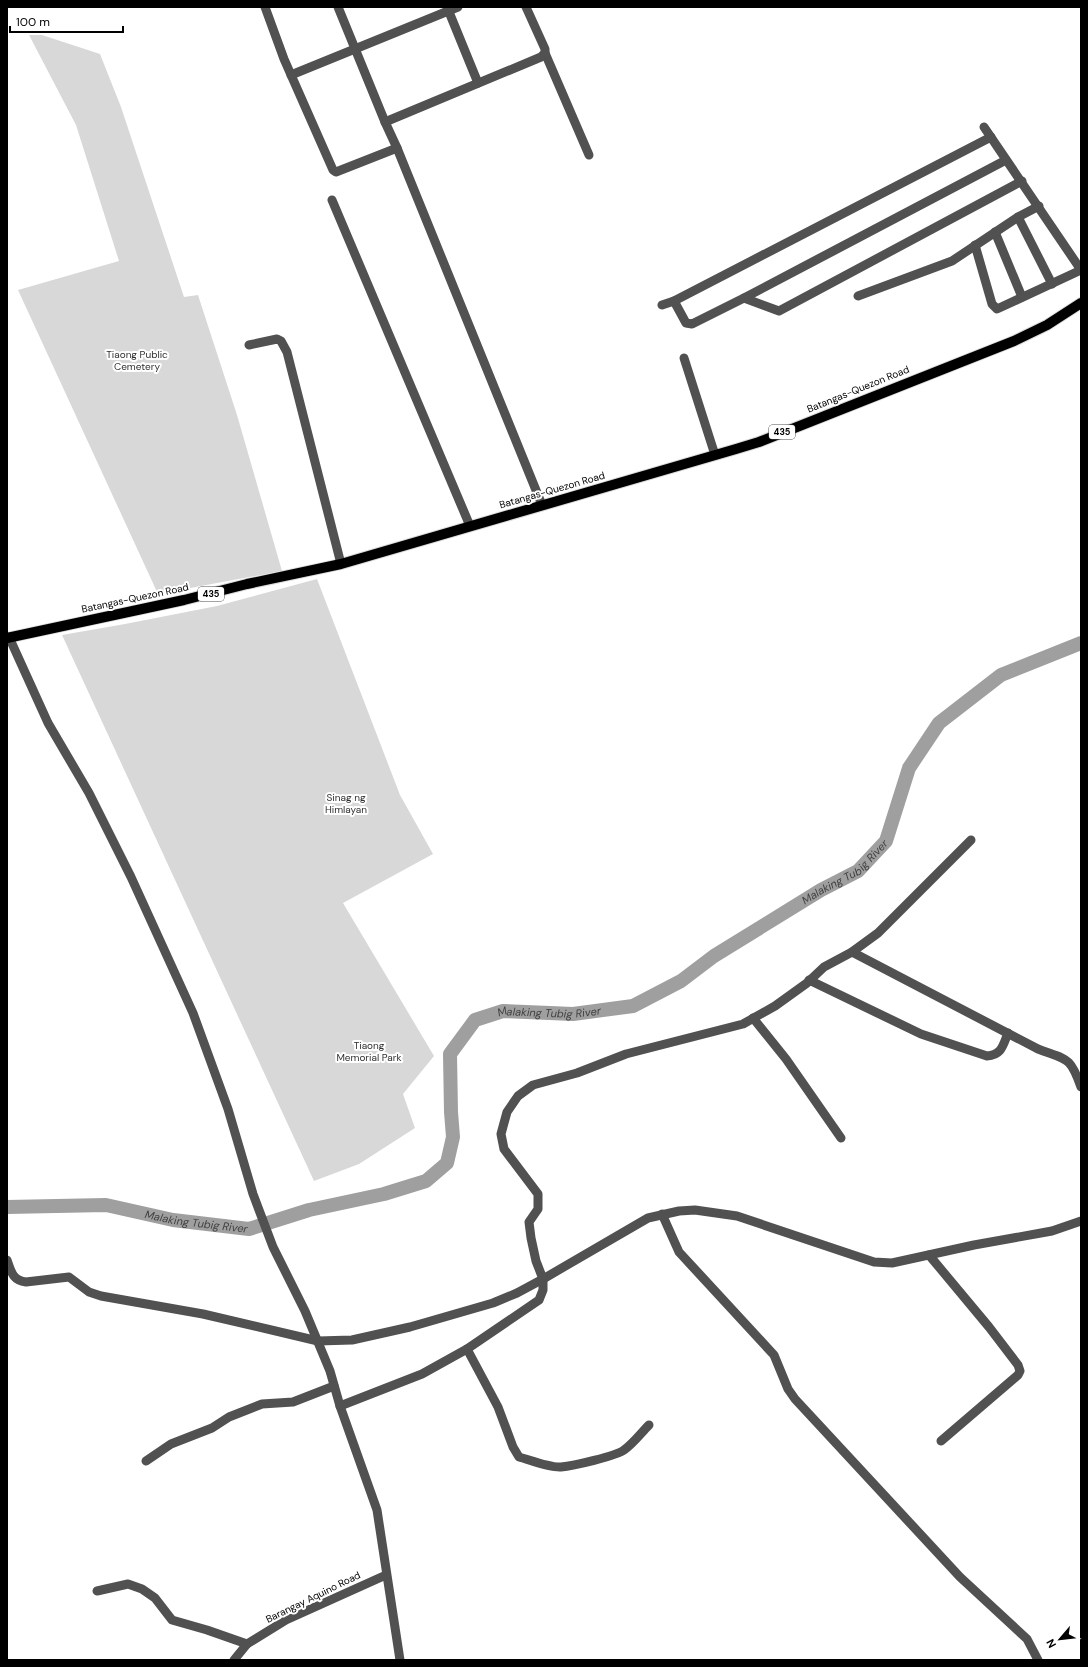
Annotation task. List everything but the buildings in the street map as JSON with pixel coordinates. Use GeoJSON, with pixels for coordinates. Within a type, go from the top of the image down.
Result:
{"type":"FeatureCollection","features":[{"type":"Feature","properties":{"kind":"main road","name":"Batangas-Quezon Road"},"geometry":{"type":"LineString","coordinates":[[8,638],[341,564],[759,442],[1014,341],[1047,325],[1081,304]]}},
{"type":"Feature","properties":{"kind":"street"},"geometry":{"type":"LineString","coordinates":[[265,7],[291,75],[333,170],[336,172],[397,148]]}},
{"type":"Feature","properties":{"kind":"street"},"geometry":{"type":"LineString","coordinates":[[338,7],[542,505]]}},
{"type":"Feature","properties":{"kind":"street"},"geometry":{"type":"LineString","coordinates":[[291,75],[356,49],[448,9],[458,7]]}},
{"type":"Feature","properties":{"kind":"street"},"geometry":{"type":"LineString","coordinates":[[526,7],[589,155]]}},
{"type":"Feature","properties":{"kind":"street"},"geometry":{"type":"LineString","coordinates":[[448,9],[478,83]]}},
{"type":"Feature","properties":{"kind":"street"},"geometry":{"type":"LineString","coordinates":[[385,122],[541,57],[545,53]]}},
{"type":"Feature","properties":{"kind":"street"},"geometry":{"type":"LineString","coordinates":[[974,245],[992,304],[997,309],[1081,270],[984,127]]}},
{"type":"Feature","properties":{"kind":"street"},"geometry":{"type":"LineString","coordinates":[[662,305],[674,301],[991,137]]}},
{"type":"Feature","properties":{"kind":"street"},"geometry":{"type":"LineString","coordinates":[[674,301],[688,324],[692,324],[1006,160]]}},
{"type":"Feature","properties":{"kind":"street"},"geometry":{"type":"LineString","coordinates":[[744,298],[779,311],[1022,182]]}},
{"type":"Feature","properties":{"kind":"street"},"geometry":{"type":"LineString","coordinates":[[332,200],[470,526]]}},
{"type":"Feature","properties":{"kind":"street"},"geometry":{"type":"LineString","coordinates":[[858,296],[952,261],[974,245],[1038,206]]}},
{"type":"Feature","properties":{"kind":"street"},"geometry":{"type":"LineString","coordinates":[[1018,217],[1052,284]]}},
{"type":"Feature","properties":{"kind":"street"},"geometry":{"type":"LineString","coordinates":[[995,232],[1022,297]]}},
{"type":"Feature","properties":{"kind":"street"},"geometry":{"type":"LineString","coordinates":[[249,345],[277,339],[282,341],[287,352],[341,564]]}},
{"type":"Feature","properties":{"kind":"street"},"geometry":{"type":"LineString","coordinates":[[684,358],[715,455]]}},
{"type":"Feature","properties":{"kind":"street"},"geometry":{"type":"LineString","coordinates":[[8,638],[48,723],[89,792],[131,876],[192,1014],[228,1109],[253,1194],[273,1247],[318,1341],[377,1510],[400,1660]]}},
{"type":"Feature","properties":{"kind":"street"},"geometry":{"type":"LineString","coordinates":[[340,1406],[422,1374],[467,1349],[539,1300],[543,1290],[543,1279],[536,1261],[529,1222],[538,1209],[538,1194],[504,1149],[501,1134],[506,1112],[518,1096],[533,1085],[577,1073],[626,1054],[743,1024],[775,1006],[810,980],[824,966],[852,952],[878,933],[971,840]]}},
{"type":"Feature","properties":{"kind":"street"},"geometry":{"type":"LineString","coordinates":[[852,952],[1038,1049],[1068,1061],[1074,1068],[1081,1087]]}},
{"type":"Feature","properties":{"kind":"street"},"geometry":{"type":"LineString","coordinates":[[810,980],[921,1034],[987,1056],[995,1056],[1000,1052],[1008,1033]]}},
{"type":"Feature","properties":{"kind":"street"},"geometry":{"type":"LineString","coordinates":[[753,1018],[786,1060],[840,1138]]}},
{"type":"Feature","properties":{"kind":"street"},"geometry":{"type":"LineString","coordinates":[[7,1260],[13,1276],[19,1281],[26,1282],[69,1277],[89,1292],[101,1296],[203,1314],[318,1341],[352,1340],[410,1328],[493,1303],[517,1293],[543,1279],[648,1218],[679,1211],[696,1210],[737,1216],[874,1262],[892,1263],[974,1245],[1052,1231],[1081,1221]]}},
{"type":"Feature","properties":{"kind":"street"},"geometry":{"type":"LineString","coordinates":[[662,1214],[679,1252],[774,1355],[788,1389],[795,1399],[960,1577],[1027,1639],[1038,1660]]}},
{"type":"Feature","properties":{"kind":"street"},"geometry":{"type":"LineString","coordinates":[[929,1255],[989,1327],[1018,1365],[1020,1371],[1018,1376],[941,1441]]}},
{"type":"Feature","properties":{"kind":"street"},"geometry":{"type":"LineString","coordinates":[[467,1349],[498,1407],[513,1447],[519,1457],[534,1462],[560,1467],[618,1453],[625,1450],[648,1425]]}},
{"type":"Feature","properties":{"kind":"street"},"geometry":{"type":"LineString","coordinates":[[146,1461],[171,1444],[212,1428],[228,1417],[262,1404],[293,1402],[334,1386]]}},
{"type":"Feature","properties":{"kind":"street","name":"Barangay Aquino Road"},"geometry":{"type":"LineString","coordinates":[[234,1660],[246,1644],[286,1620],[386,1575]]}},
{"type":"Feature","properties":{"kind":"street"},"geometry":{"type":"LineString","coordinates":[[97,1591],[128,1584],[142,1589],[155,1598],[172,1620],[207,1630],[246,1644]]}},
{"type":"Feature","properties":{"kind":"green space","name":"Tiaong Public Cemetery"},"geometry":{"type":"Polygon","coordinates":[[[29,35],[42,35],[100,54],[121,107],[184,297],[198,295],[237,415],[282,571],[158,594],[18,290],[119,261],[76,125],[29,35]]]}},
{"type":"Feature","properties":{"kind":"green space"},"geometry":{"type":"Polygon","coordinates":[[[317,579],[400,795],[433,854],[343,903],[434,1056],[403,1094],[415,1128],[359,1164],[314,1181],[62,635],[217,606],[317,579]]]}},
{"type":"Feature","properties":{"kind":"waterway","name":"Malaking Tubig River"},"geometry":{"type":"LineString","coordinates":[[7,1207],[106,1205],[173,1220],[249,1229],[309,1210],[384,1194],[426,1181],[447,1163],[453,1137],[450,1054],[475,1020],[503,1011],[573,1014],[633,1006],[681,981],[714,956],[821,890],[858,871],[886,841],[909,768],[939,723],[1001,675],[1081,643]]}},
{"type":"Feature","properties":{"kind":"park label","name":"Sinag ng Himlayan"},"geometry":{"type":"Point","coordinates":[346,802]}},
{"type":"Feature","properties":{"kind":"park label","name":"Tiaong Memorial Park"},"geometry":{"type":"Point","coordinates":[369,1050]}}]}
